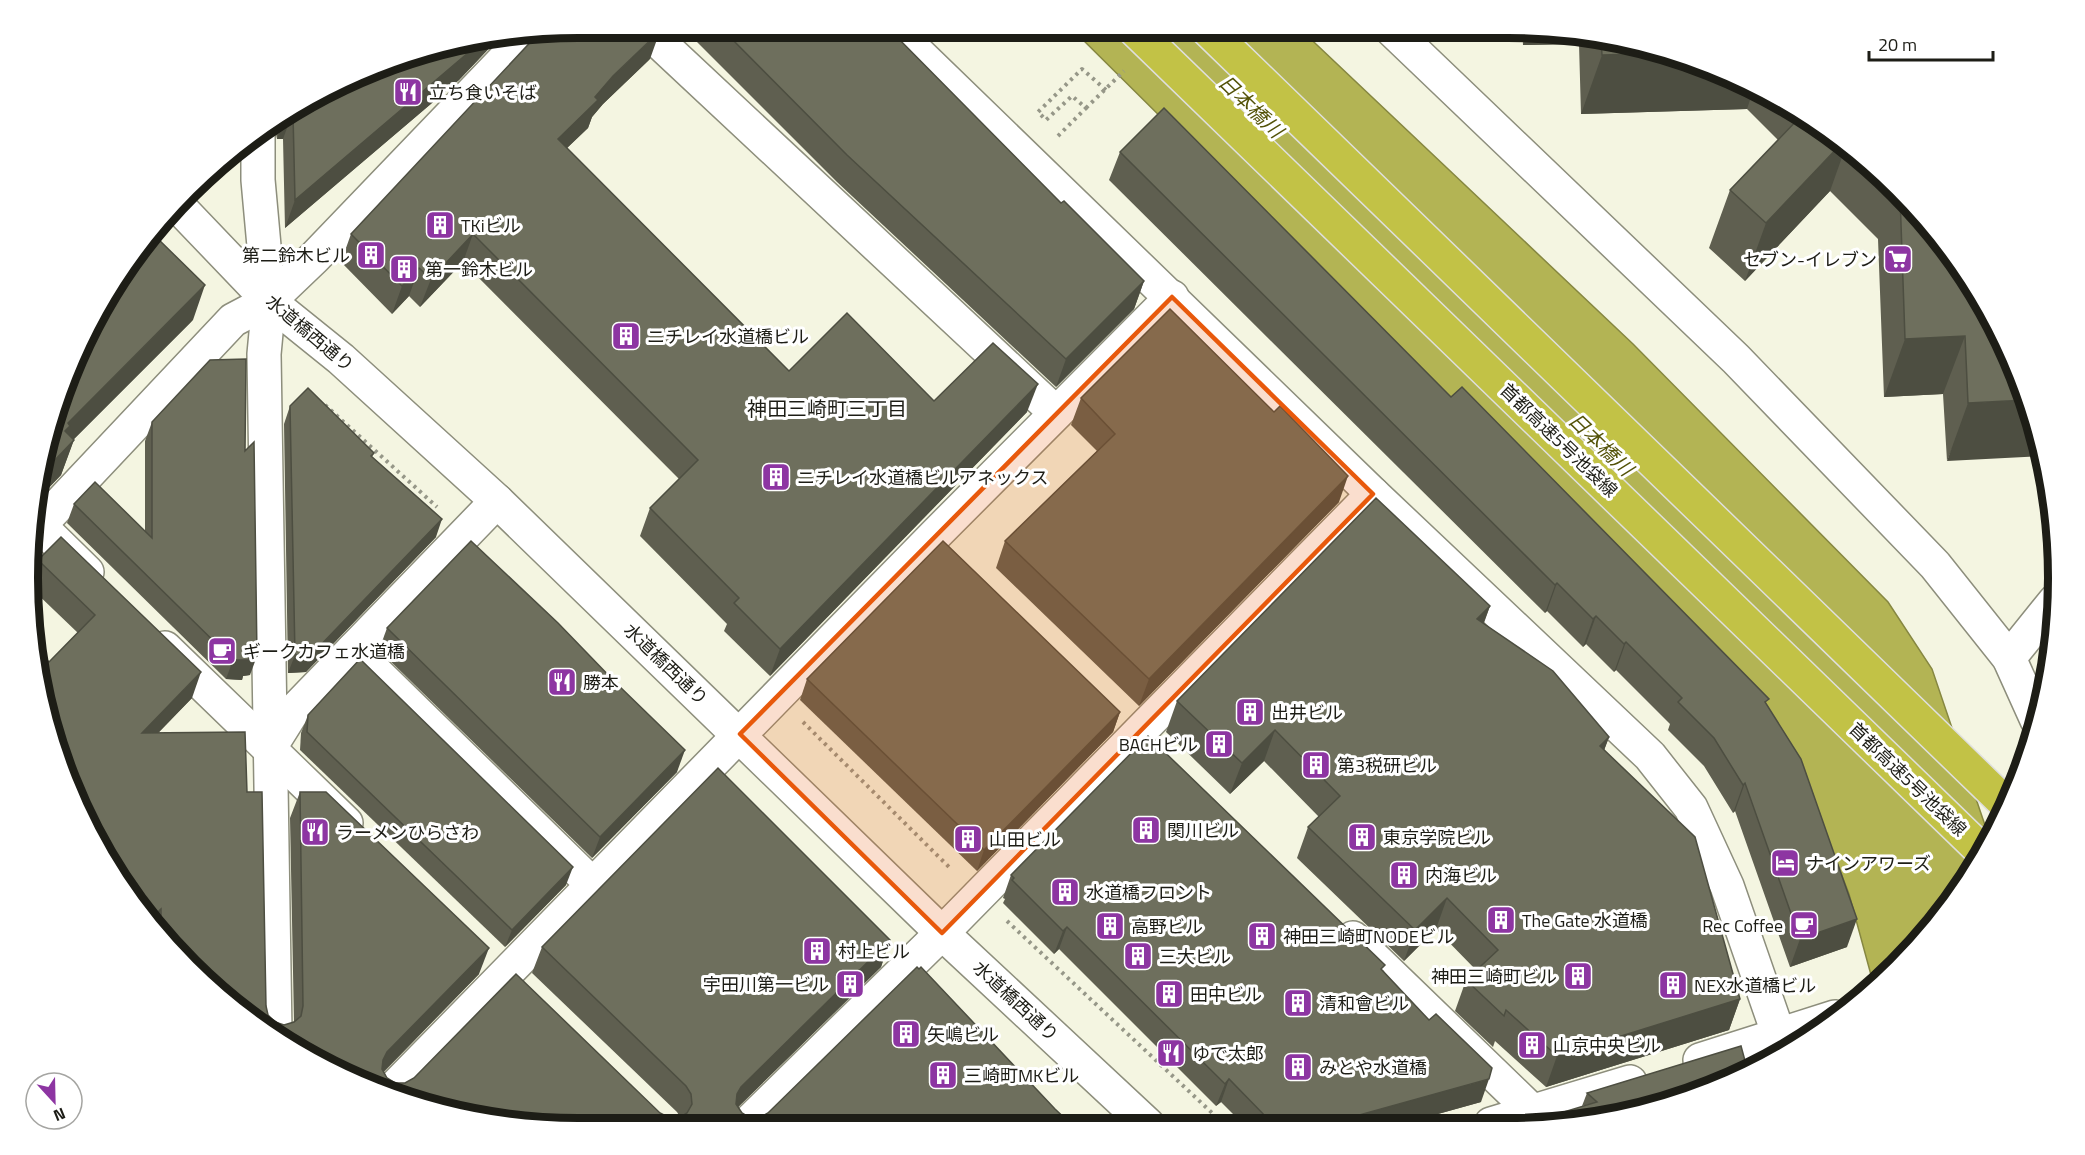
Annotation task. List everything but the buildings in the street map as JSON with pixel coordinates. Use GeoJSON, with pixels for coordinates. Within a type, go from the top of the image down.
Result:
{"type":"FeatureCollection","features":[{"type":"Feature","properties":{"kind":"highway","name":"首都高速5号池袋線"},"geometry":{"type":"LineString","coordinates":[[1143,38],[1976,846]]}},
{"type":"Feature","properties":{"kind":"highway"},"geometry":{"type":"LineString","coordinates":[[1216,38],[2000,798]]}},
{"type":"Feature","properties":{"kind":"street"},"geometry":{"type":"LineString","coordinates":[[655,38],[1056,413]]}},
{"type":"Feature","properties":{"kind":"street"},"geometry":{"type":"LineString","coordinates":[[902,38],[1373,494],[1650,756],[1691,808],[1727,886],[1782,1043]]}},
{"type":"Feature","properties":{"kind":"street"},"geometry":{"type":"LineString","coordinates":[[1400,38],[1736,359],[1935,565],[2008,658],[2031,708]]}},
{"type":"Feature","properties":{"kind":"street"},"geometry":{"type":"LineString","coordinates":[[41,522],[232,320],[269,301],[314,258],[523,41]]}},
{"type":"Feature","properties":{"kind":"street"},"geometry":{"type":"LineString","coordinates":[[258,143],[258,180],[269,301],[264,354],[275,1024]]}},
{"type":"Feature","properties":{"kind":"street","name":"水道橋西通り"},"geometry":{"type":"LineString","coordinates":[[182,210],[269,301],[341,358],[497,501],[740,734],[942,933],[1140,1118]]}},
{"type":"Feature","properties":{"kind":"street"},"geometry":{"type":"LineString","coordinates":[[396,1086],[935,535],[1172,297]]}},
{"type":"Feature","properties":{"kind":"street"},"geometry":{"type":"LineString","coordinates":[[753,1118],[942,933],[1130,723],[1373,494]]}},
{"type":"Feature","properties":{"kind":"street"},"geometry":{"type":"LineString","coordinates":[[269,749],[291,714],[497,501]]}},
{"type":"Feature","properties":{"kind":"street"},"geometry":{"type":"LineString","coordinates":[[40,527],[107,591]]}},
{"type":"Feature","properties":{"kind":"street"},"geometry":{"type":"LineString","coordinates":[[935,535],[960,559]]}},
{"type":"Feature","properties":{"kind":"street"},"geometry":{"type":"LineString","coordinates":[[2008,658],[2046,612]]}},
{"type":"Feature","properties":{"kind":"street"},"geometry":{"type":"LineString","coordinates":[[141,624],[370,846]]}},
{"type":"Feature","properties":{"kind":"street"},"geometry":{"type":"LineString","coordinates":[[353,650],[593,885]]}},
{"type":"Feature","properties":{"kind":"street"},"geometry":{"type":"LineString","coordinates":[[1130,723],[1164,756]]}},
{"type":"Feature","properties":{"kind":"street"},"geometry":{"type":"LineString","coordinates":[[1327,913],[1533,1112]]}},
{"type":"Feature","properties":{"kind":"street"},"geometry":{"type":"LineString","coordinates":[[480,951],[530,999]]}},
{"type":"Feature","properties":{"kind":"street"},"geometry":{"type":"LineString","coordinates":[[1513,1118],[1660,1072],[1781,1043]]}},
{"type":"Feature","properties":{"kind":"path"},"geometry":{"type":"LineString","coordinates":[[1031,162],[1106,90],[1083,69],[1038,112],[1047,120],[1072,96],[1086,108]]}},
{"type":"Feature","properties":{"kind":"highlighted area"},"geometry":{"type":"Polygon","coordinates":[[[1172,297],[1373,494],[942,933],[740,734],[1172,297]]]}},
{"type":"Feature","properties":{"kind":"water","name":"日本橋川"},"geometry":{"type":"Polygon","coordinates":[[[1081,38],[1310,38],[1633,344],[1888,602],[1932,669],[1986,828],[1956,878],[1936,906],[1913,934],[1871,976],[1849,894],[1796,757],[1538,491],[1081,38]]]}},
{"type":"Feature","properties":{"kind":"place","name":"立ち食いそば"},"geometry":{"type":"Point","coordinates":[408,92]}},
{"type":"Feature","properties":{"kind":"place","name":"TKiビル"},"geometry":{"type":"Point","coordinates":[440,225]}},
{"type":"Feature","properties":{"kind":"place","name":"第二鈴木ビル"},"geometry":{"type":"Point","coordinates":[371,255]}},
{"type":"Feature","properties":{"kind":"place","name":"セブン-イレブン"},"geometry":{"type":"Point","coordinates":[1898,259]}},
{"type":"Feature","properties":{"kind":"place","name":"第一鈴木ビル"},"geometry":{"type":"Point","coordinates":[404,269]}},
{"type":"Feature","properties":{"kind":"place","name":"ニチレイ水道橋ビル"},"geometry":{"type":"Point","coordinates":[626,336]}},
{"type":"Feature","properties":{"kind":"place","name":"ニチレイ水道橋ビルアネックス"},"geometry":{"type":"Point","coordinates":[776,477]}},
{"type":"Feature","properties":{"kind":"place","name":"ギークカフェ水道橋"},"geometry":{"type":"Point","coordinates":[222,651]}},
{"type":"Feature","properties":{"kind":"place","name":"勝本"},"geometry":{"type":"Point","coordinates":[562,682]}},
{"type":"Feature","properties":{"kind":"place","name":"出井ビル"},"geometry":{"type":"Point","coordinates":[1250,712]}},
{"type":"Feature","properties":{"kind":"place","name":"BACHビル"},"geometry":{"type":"Point","coordinates":[1219,744]}},
{"type":"Feature","properties":{"kind":"place","name":"第3税研ビル"},"geometry":{"type":"Point","coordinates":[1316,765]}},
{"type":"Feature","properties":{"kind":"place","name":"関川ビル"},"geometry":{"type":"Point","coordinates":[1146,830]}},
{"type":"Feature","properties":{"kind":"place","name":"ラーメンひらさわ"},"geometry":{"type":"Point","coordinates":[315,832]}},
{"type":"Feature","properties":{"kind":"place","name":"東京学院ビル"},"geometry":{"type":"Point","coordinates":[1362,837]}},
{"type":"Feature","properties":{"kind":"place","name":"山田ビル"},"geometry":{"type":"Point","coordinates":[968,839]}},
{"type":"Feature","properties":{"kind":"place","name":"ナインアワーズ"},"geometry":{"type":"Point","coordinates":[1785,863]}},
{"type":"Feature","properties":{"kind":"place","name":"内海ビル"},"geometry":{"type":"Point","coordinates":[1404,875]}},
{"type":"Feature","properties":{"kind":"place","name":"水道橋フロント"},"geometry":{"type":"Point","coordinates":[1065,892]}},
{"type":"Feature","properties":{"kind":"place","name":"The Gate 水道橋"},"geometry":{"type":"Point","coordinates":[1501,920]}},
{"type":"Feature","properties":{"kind":"place","name":"Rec Coffee"},"geometry":{"type":"Point","coordinates":[1804,925]}},
{"type":"Feature","properties":{"kind":"place","name":"高野ビル"},"geometry":{"type":"Point","coordinates":[1110,926]}},
{"type":"Feature","properties":{"kind":"place","name":"神田三崎町NODEビル"},"geometry":{"type":"Point","coordinates":[1262,936]}},
{"type":"Feature","properties":{"kind":"place","name":"村上ビル"},"geometry":{"type":"Point","coordinates":[817,951]}},
{"type":"Feature","properties":{"kind":"place","name":"三大ビル"},"geometry":{"type":"Point","coordinates":[1138,956]}},
{"type":"Feature","properties":{"kind":"place","name":"神田三崎町ビル"},"geometry":{"type":"Point","coordinates":[1578,976]}},
{"type":"Feature","properties":{"kind":"place","name":"宇田川第一ビル"},"geometry":{"type":"Point","coordinates":[850,984]}},
{"type":"Feature","properties":{"kind":"place","name":"NEX水道橋ビル"},"geometry":{"type":"Point","coordinates":[1673,985]}},
{"type":"Feature","properties":{"kind":"place","name":"田中ビル"},"geometry":{"type":"Point","coordinates":[1169,994]}},
{"type":"Feature","properties":{"kind":"place","name":"清和會ビル"},"geometry":{"type":"Point","coordinates":[1298,1003]}},
{"type":"Feature","properties":{"kind":"place","name":"矢嶋ビル"},"geometry":{"type":"Point","coordinates":[906,1034]}},
{"type":"Feature","properties":{"kind":"place","name":"山京中央ビル"},"geometry":{"type":"Point","coordinates":[1532,1045]}},
{"type":"Feature","properties":{"kind":"place","name":"ゆで太郎"},"geometry":{"type":"Point","coordinates":[1171,1053]}},
{"type":"Feature","properties":{"kind":"place","name":"みとや水道橋"},"geometry":{"type":"Point","coordinates":[1298,1067]}},
{"type":"Feature","properties":{"kind":"place","name":"三崎町MKビル"},"geometry":{"type":"Point","coordinates":[943,1075]}},
{"type":"Feature","properties":{"kind":"district","name":"神田三崎町三丁目"},"geometry":{"type":"Point","coordinates":[827,408]}}]}
